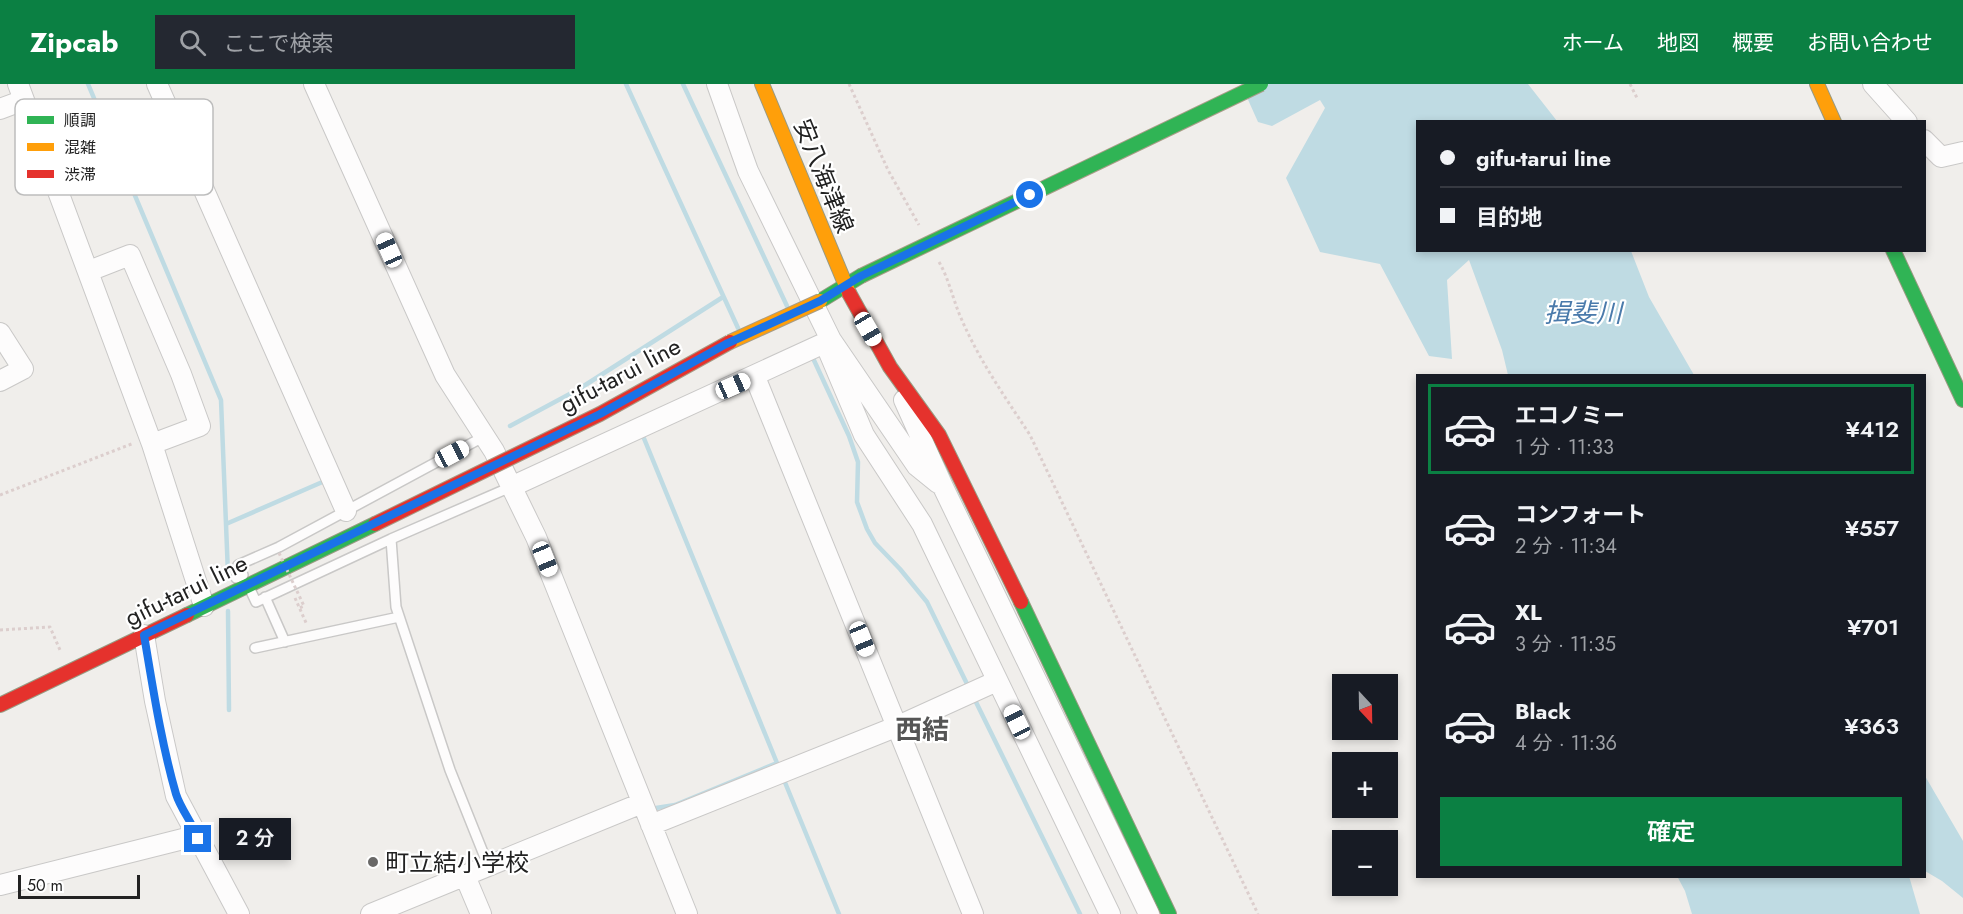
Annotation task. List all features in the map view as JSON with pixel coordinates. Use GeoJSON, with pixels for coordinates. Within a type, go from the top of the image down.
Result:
{"type":"FeatureCollection","features":[{"type":"Feature","properties":{"kind":"main road","name":"安八海津線"},"geometry":{"type":"LineString","coordinates":[[762,84],[845,285],[890,367],[939,435],[1169,914]]}},
{"type":"Feature","properties":{"kind":"main road","name":"gifu-tarui line"},"geometry":{"type":"LineString","coordinates":[[0,705],[144,635],[205,597],[248,586],[600,414],[726,344],[820,301],[861,276],[1261,84]]}},
{"type":"Feature","properties":{"kind":"main road"},"geometry":{"type":"LineString","coordinates":[[1817,84],[1833,120]]}},
{"type":"Feature","properties":{"kind":"main road"},"geometry":{"type":"LineString","coordinates":[[1894,252],[1963,400]]}},
{"type":"Feature","properties":{"kind":"street"},"geometry":{"type":"LineString","coordinates":[[156,84],[163,99]]}},
{"type":"Feature","properties":{"kind":"street"},"geometry":{"type":"LineString","coordinates":[[314,84],[445,375],[485,436],[513,486],[536,537],[687,914]]}},
{"type":"Feature","properties":{"kind":"street"},"geometry":{"type":"LineString","coordinates":[[703,84],[831,340],[917,466],[944,489]]}},
{"type":"Feature","properties":{"kind":"street"},"geometry":{"type":"LineString","coordinates":[[717,84],[748,171]]}},
{"type":"Feature","properties":{"kind":"street"},"geometry":{"type":"LineString","coordinates":[[1873,84],[1905,120]]}},
{"type":"Feature","properties":{"kind":"street"},"geometry":{"type":"LineString","coordinates":[[0,109],[21,92]]}},
{"type":"Feature","properties":{"kind":"street"},"geometry":{"type":"LineString","coordinates":[[1926,142],[1941,157],[1963,152]]}},
{"type":"Feature","properties":{"kind":"street"},"geometry":{"type":"LineString","coordinates":[[60,195],[151,440],[205,597]]}},
{"type":"Feature","properties":{"kind":"street"},"geometry":{"type":"LineString","coordinates":[[205,195],[346,511]]}},
{"type":"Feature","properties":{"kind":"street"},"geometry":{"type":"LineString","coordinates":[[89,271],[130,255],[181,374],[200,426],[151,440]]}},
{"type":"Feature","properties":{"kind":"street"},"geometry":{"type":"LineString","coordinates":[[0,333],[22,369],[0,381]]}},
{"type":"Feature","properties":{"kind":"street"},"geometry":{"type":"LineString","coordinates":[[513,486],[755,377],[831,340]]}},
{"type":"Feature","properties":{"kind":"street"},"geometry":{"type":"LineString","coordinates":[[831,340],[828,350],[864,435],[922,524],[1110,914]]}},
{"type":"Feature","properties":{"kind":"street"},"geometry":{"type":"LineString","coordinates":[[890,367],[944,489],[1149,914]]}},
{"type":"Feature","properties":{"kind":"street"},"geometry":{"type":"LineString","coordinates":[[755,377],[974,914]]}},
{"type":"Feature","properties":{"kind":"street"},"geometry":{"type":"LineString","coordinates":[[144,635],[155,701],[176,796],[239,914]]}},
{"type":"Feature","properties":{"kind":"street"},"geometry":{"type":"LineString","coordinates":[[651,825],[898,726],[997,681]]}},
{"type":"Feature","properties":{"kind":"street"},"geometry":{"type":"LineString","coordinates":[[372,914],[642,803]]}},
{"type":"Feature","properties":{"kind":"street"},"geometry":{"type":"LineString","coordinates":[[0,885],[183,839],[198,839]]}},
{"type":"Feature","properties":{"kind":"street"},"geometry":{"type":"LineString","coordinates":[[1129,872],[1137,914]]}},
{"type":"Feature","properties":{"kind":"street"},"geometry":{"type":"LineString","coordinates":[[465,876],[481,914]]}},
{"type":"Feature","properties":{"kind":"lane"},"geometry":{"type":"LineString","coordinates":[[232,580],[243,575],[238,565],[279,547],[485,436]]}},
{"type":"Feature","properties":{"kind":"lane"},"geometry":{"type":"LineString","coordinates":[[248,586],[256,602],[391,539],[513,486]]}},
{"type":"Feature","properties":{"kind":"lane"},"geometry":{"type":"LineString","coordinates":[[391,539],[396,607],[450,770],[488,865]]}},
{"type":"Feature","properties":{"kind":"lane"},"geometry":{"type":"LineString","coordinates":[[265,597],[285,642]]}},
{"type":"Feature","properties":{"kind":"lane"},"geometry":{"type":"LineString","coordinates":[[255,648],[399,617]]}},
{"type":"Feature","properties":{"kind":"path"},"geometry":{"type":"LineString","coordinates":[[849,84],[888,170],[922,231]]}},
{"type":"Feature","properties":{"kind":"path"},"geometry":{"type":"LineString","coordinates":[[1630,84],[1638,100]]}},
{"type":"Feature","properties":{"kind":"path"},"geometry":{"type":"LineString","coordinates":[[939,261],[945,271],[961,318],[986,369],[1029,435],[1258,914]]}},
{"type":"Feature","properties":{"kind":"path"},"geometry":{"type":"LineString","coordinates":[[0,495],[151,440]]}},
{"type":"Feature","properties":{"kind":"path"},"geometry":{"type":"LineString","coordinates":[[279,553],[304,606],[299,608],[308,626]]}},
{"type":"Feature","properties":{"kind":"path"},"geometry":{"type":"LineString","coordinates":[[0,630],[50,627],[69,671]]}},
{"type":"Feature","properties":{"kind":"water","name":"揖斐川"},"geometry":{"type":"Polygon","coordinates":[[[1241,84],[1528,84],[1556,120],[1416,120],[1416,252],[1631,252],[1649,297],[1693,374],[1508,374],[1502,350],[1469,260],[1447,280],[1452,359],[1429,356],[1380,264],[1320,252],[1286,178],[1325,108],[1320,100],[1272,126],[1258,122],[1241,84]]]}},
{"type":"Feature","properties":{"kind":"water"},"geometry":{"type":"Polygon","coordinates":[[[1926,778],[1963,841],[1963,898],[1926,872],[1926,778]]]}},
{"type":"Feature","properties":{"kind":"water"},"geometry":{"type":"Polygon","coordinates":[[[1678,878],[1910,878],[1920,914],[1692,914],[1678,878]]]}},
{"type":"Feature","properties":{"kind":"waterway"},"geometry":{"type":"LineString","coordinates":[[88,84],[94,99]]}},
{"type":"Feature","properties":{"kind":"waterway"},"geometry":{"type":"LineString","coordinates":[[626,84],[738,328]]}},
{"type":"Feature","properties":{"kind":"waterway"},"geometry":{"type":"LineString","coordinates":[[683,84],[787,306]]}},
{"type":"Feature","properties":{"kind":"waterway"},"geometry":{"type":"LineString","coordinates":[[135,195],[221,400],[228,574]]}},
{"type":"Feature","properties":{"kind":"waterway"},"geometry":{"type":"LineString","coordinates":[[510,426],[579,389],[723,297]]}},
{"type":"Feature","properties":{"kind":"waterway"},"geometry":{"type":"LineString","coordinates":[[812,356],[849,436],[858,462],[857,502],[867,529],[875,543],[927,602],[969,688]]}},
{"type":"Feature","properties":{"kind":"waterway"},"geometry":{"type":"LineString","coordinates":[[646,434],[643,436],[777,763],[675,805],[656,808]]}},
{"type":"Feature","properties":{"kind":"waterway"},"geometry":{"type":"LineString","coordinates":[[226,524],[327,480]]}},
{"type":"Feature","properties":{"kind":"waterway"},"geometry":{"type":"LineString","coordinates":[[228,611],[229,710]]}},
{"type":"Feature","properties":{"kind":"waterway"},"geometry":{"type":"LineString","coordinates":[[974,698],[1080,914]]}},
{"type":"Feature","properties":{"kind":"waterway"},"geometry":{"type":"LineString","coordinates":[[784,780],[839,914]]}},
{"type":"Feature","properties":{"kind":"traffic: fast"},"geometry":{"type":"LineString","coordinates":[[861,276],[1261,84]]}},
{"type":"Feature","properties":{"kind":"traffic: fast"},"geometry":{"type":"LineString","coordinates":[[1894,252],[1963,400]]}},
{"type":"Feature","properties":{"kind":"traffic: fast"},"geometry":{"type":"LineString","coordinates":[[820,301],[861,276]]}},
{"type":"Feature","properties":{"kind":"traffic: fast"},"geometry":{"type":"LineString","coordinates":[[187,615],[375,524]]}},
{"type":"Feature","properties":{"kind":"traffic: fast"},"geometry":{"type":"LineString","coordinates":[[1021,602],[1169,914]]}},
{"type":"Feature","properties":{"kind":"traffic: slow"},"geometry":{"type":"LineString","coordinates":[[762,84],[849,293]]}},
{"type":"Feature","properties":{"kind":"traffic: slow"},"geometry":{"type":"LineString","coordinates":[[1817,84],[1833,120]]}},
{"type":"Feature","properties":{"kind":"traffic: slow"},"geometry":{"type":"LineString","coordinates":[[730,342],[820,301]]}},
{"type":"Feature","properties":{"kind":"traffic: jam"},"geometry":{"type":"LineString","coordinates":[[849,293],[890,367],[939,435],[1021,602]]}},
{"type":"Feature","properties":{"kind":"traffic: jam"},"geometry":{"type":"LineString","coordinates":[[375,524],[600,414],[730,342]]}},
{"type":"Feature","properties":{"kind":"traffic: jam"},"geometry":{"type":"LineString","coordinates":[[0,705],[187,615]]}},
{"type":"Feature","properties":{"kind":"place","name":"町立結小学校"},"geometry":{"type":"Point","coordinates":[373,862]}},
{"type":"Feature","properties":{"kind":"district","name":"西結"},"geometry":{"type":"Point","coordinates":[922,729]}},
{"type":"Feature","properties":{"kind":"route"},"geometry":{"type":"LineString","coordinates":[[198,839],[195,829],[176,796],[155,701],[144,635],[600,414],[726,344],[820,301],[861,276],[1030,195]]}}]}
